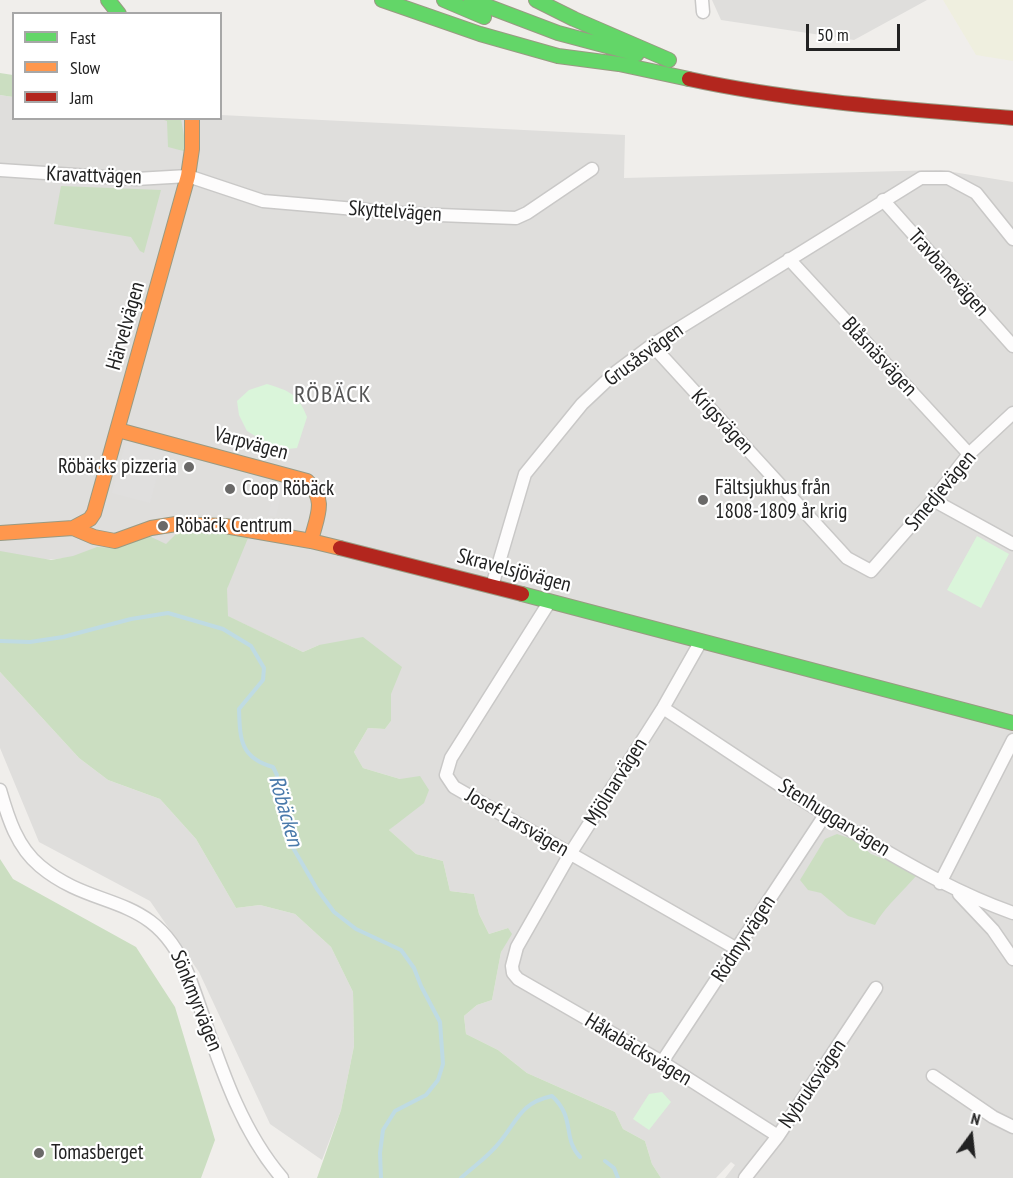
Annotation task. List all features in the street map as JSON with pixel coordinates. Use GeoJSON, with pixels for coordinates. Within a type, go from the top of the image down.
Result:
{"type":"FeatureCollection","features":[{"type":"Feature","properties":{"kind":"main road"},"geometry":{"type":"LineString","coordinates":[[108,0],[117,12]]}},
{"type":"Feature","properties":{"kind":"main road"},"geometry":{"type":"LineString","coordinates":[[382,0],[480,34],[547,53],[619,64],[734,89],[891,108],[1013,117]]}},
{"type":"Feature","properties":{"kind":"main road"},"geometry":{"type":"LineString","coordinates":[[444,0],[488,19],[619,64]]}},
{"type":"Feature","properties":{"kind":"main road"},"geometry":{"type":"LineString","coordinates":[[471,0],[558,33],[675,62],[574,20],[536,0]]}},
{"type":"Feature","properties":{"kind":"main road"},"geometry":{"type":"LineString","coordinates":[[703,68],[736,74]]}},
{"type":"Feature","properties":{"kind":"main road","name":"Härvelvägen"},"geometry":{"type":"LineString","coordinates":[[74,528],[90,519],[94,513],[188,176],[193,120]]}},
{"type":"Feature","properties":{"kind":"main road","name":"Varpvägen"},"geometry":{"type":"LineString","coordinates":[[118,430],[307,481],[317,488],[321,499],[311,541]]}},
{"type":"Feature","properties":{"kind":"main road","name":"Skravelsjövägen"},"geometry":{"type":"LineString","coordinates":[[0,533],[74,528],[94,537],[115,542],[151,528],[176,524],[225,526],[311,541],[701,640],[1013,723]]}},
{"type":"Feature","properties":{"kind":"street","name":"Skyttelvägen"},"geometry":{"type":"LineString","coordinates":[[188,176],[263,201],[413,214],[516,218],[592,169]]}},
{"type":"Feature","properties":{"kind":"street","name":"Kravattvägen"},"geometry":{"type":"LineString","coordinates":[[0,170],[136,179],[188,176]]}},
{"type":"Feature","properties":{"kind":"street","name":"Grusåsvägen"},"geometry":{"type":"LineString","coordinates":[[492,586],[525,474],[582,404],[616,372],[652,345],[921,178],[948,178],[976,193],[1013,239]]}},
{"type":"Feature","properties":{"kind":"street","name":"Travbanevägen"},"geometry":{"type":"LineString","coordinates":[[883,200],[1013,346]]}},
{"type":"Feature","properties":{"kind":"street","name":"Blåsnäsvägen"},"geometry":{"type":"LineString","coordinates":[[789,259],[969,454]]}},
{"type":"Feature","properties":{"kind":"street","name":"Krigsvägen"},"geometry":{"type":"LineString","coordinates":[[652,345],[847,558],[871,571]]}},
{"type":"Feature","properties":{"kind":"street","name":"Smedjevägen"},"geometry":{"type":"LineString","coordinates":[[871,571],[933,500],[969,454],[1013,413]]}},
{"type":"Feature","properties":{"kind":"street"},"geometry":{"type":"LineString","coordinates":[[933,500],[1013,544]]}},
{"type":"Feature","properties":{"kind":"street","name":"Josef-Larsvägen"},"geometry":{"type":"LineString","coordinates":[[550,602],[451,758],[446,775],[454,787],[737,949]]}},
{"type":"Feature","properties":{"kind":"street","name":"Mjölnarvägen"},"geometry":{"type":"LineString","coordinates":[[514,955],[570,854],[663,708],[701,640]]}},
{"type":"Feature","properties":{"kind":"street","name":"Stenhuggarvägen"},"geometry":{"type":"LineString","coordinates":[[663,708],[825,815],[940,883],[1013,913]]}},
{"type":"Feature","properties":{"kind":"street"},"geometry":{"type":"LineString","coordinates":[[940,883],[1013,740]]}},
{"type":"Feature","properties":{"kind":"street","name":"Sönkmyrvägen"},"geometry":{"type":"LineString","coordinates":[[0,790],[10,825],[24,849],[40,866],[62,881],[134,910],[154,923],[168,938],[184,964],[232,1094],[260,1149],[282,1178]]}},
{"type":"Feature","properties":{"kind":"street","name":"Rödmyrvägen"},"geometry":{"type":"LineString","coordinates":[[662,1062],[825,815]]}},
{"type":"Feature","properties":{"kind":"street"},"geometry":{"type":"LineString","coordinates":[[956,891],[993,930],[1013,959]]}},
{"type":"Feature","properties":{"kind":"street","name":"Håkabäcksvägen"},"geometry":{"type":"LineString","coordinates":[[514,955],[513,973],[518,979],[662,1062],[778,1136]]}},
{"type":"Feature","properties":{"kind":"street","name":"Nybruksvägen"},"geometry":{"type":"LineString","coordinates":[[745,1178],[778,1136],[876,988]]}},
{"type":"Feature","properties":{"kind":"street"},"geometry":{"type":"LineString","coordinates":[[933,1076],[993,1117],[1013,1127]]}},
{"type":"Feature","properties":{"kind":"shaded area"},"geometry":{"type":"Polygon","coordinates":[[[712,0],[927,0],[854,40],[721,20],[712,0]]]}},
{"type":"Feature","properties":{"kind":"shaded area"},"geometry":{"type":"Polygon","coordinates":[[[0,95],[12,97],[12,120],[222,120],[222,115],[625,135],[624,178],[941,170],[1013,182],[1013,1178],[725,1178],[735,1165],[731,1162],[716,1178],[661,1178],[652,1164],[645,1141],[623,1129],[615,1112],[527,1073],[498,1050],[466,1034],[464,1016],[477,1005],[492,1000],[508,928],[489,934],[479,914],[474,894],[450,891],[443,861],[416,854],[389,830],[401,819],[400,779],[363,768],[354,752],[368,728],[385,729],[391,721],[391,694],[319,645],[303,652],[227,616],[227,589],[234,543],[0,564],[0,95]]]}},
{"type":"Feature","properties":{"kind":"shaded area"},"geometry":{"type":"Polygon","coordinates":[[[126,440],[164,451],[150,503],[112,493],[126,440]]]}},
{"type":"Feature","properties":{"kind":"shaded area"},"geometry":{"type":"Polygon","coordinates":[[[276,482],[284,484],[276,517],[268,515],[276,482]]]}},
{"type":"Feature","properties":{"kind":"shaded area"},"geometry":{"type":"Polygon","coordinates":[[[0,672],[79,758],[108,780],[160,799],[196,839],[236,908],[260,905],[295,914],[331,947],[353,992],[354,1046],[341,1110],[322,1160],[270,1124],[199,972],[150,901],[39,842],[0,748],[0,672]]]}},
{"type":"Feature","properties":{"kind":"green space"},"geometry":{"type":"Polygon","coordinates":[[[943,0],[1013,0],[1013,61],[976,55],[943,0]]]}},
{"type":"Feature","properties":{"kind":"green space"},"geometry":{"type":"Polygon","coordinates":[[[0,73],[12,75],[12,97],[0,95],[0,73]]]}},
{"type":"Feature","properties":{"kind":"green space"},"geometry":{"type":"Polygon","coordinates":[[[164,120],[181,120],[187,152],[168,147],[167,121],[164,120]]]}},
{"type":"Feature","properties":{"kind":"green space"},"geometry":{"type":"Polygon","coordinates":[[[61,186],[161,190],[144,253],[140,251],[131,237],[54,224],[61,186]]]}},
{"type":"Feature","properties":{"kind":"green space"},"geometry":{"type":"Polygon","coordinates":[[[267,384],[292,394],[304,409],[307,417],[297,448],[278,450],[247,431],[239,415],[237,401],[249,390],[267,384]]]}},
{"type":"Feature","properties":{"kind":"green space"},"geometry":{"type":"Polygon","coordinates":[[[180,530],[222,530],[248,538],[227,589],[228,616],[303,652],[319,645],[363,637],[402,667],[391,694],[391,721],[385,729],[368,728],[354,752],[363,768],[400,779],[420,776],[429,790],[424,803],[389,830],[416,854],[443,861],[450,891],[474,894],[479,914],[489,934],[508,928],[512,934],[501,952],[492,1000],[477,1005],[464,1016],[466,1034],[498,1050],[527,1073],[615,1112],[623,1129],[645,1141],[652,1164],[661,1178],[317,1178],[341,1110],[354,1046],[353,992],[331,947],[295,914],[260,905],[236,908],[196,839],[160,799],[108,780],[79,758],[0,672],[0,551],[51,560],[73,556],[97,547],[115,548],[149,536],[166,544],[180,530]]]}},
{"type":"Feature","properties":{"kind":"green space"},"geometry":{"type":"Polygon","coordinates":[[[977,536],[1009,554],[981,608],[947,590],[977,536]]]}},
{"type":"Feature","properties":{"kind":"green space"},"geometry":{"type":"Polygon","coordinates":[[[837,834],[855,840],[871,854],[917,875],[888,906],[875,925],[848,916],[821,893],[808,890],[800,880],[825,839],[837,834]]]}},
{"type":"Feature","properties":{"kind":"green space"},"geometry":{"type":"Polygon","coordinates":[[[0,859],[13,879],[136,947],[175,1007],[215,1140],[201,1178],[0,1178],[0,859]]]}},
{"type":"Feature","properties":{"kind":"green space"},"geometry":{"type":"Polygon","coordinates":[[[662,1092],[671,1102],[649,1130],[633,1119],[649,1094],[662,1092]]]}},
{"type":"Feature","properties":{"kind":"waterway","name":"Röbäcken"},"geometry":{"type":"LineString","coordinates":[[0,641],[30,642],[63,637],[131,619],[168,613],[223,629],[251,646],[264,668],[263,680],[239,709],[241,738],[248,753],[262,763],[273,767],[277,775],[275,787],[289,841],[317,889],[334,912],[356,929],[401,950],[414,968],[440,1022],[443,1064],[438,1080],[426,1095],[395,1111],[383,1130],[380,1153],[381,1178]]}},
{"type":"Feature","properties":{"kind":"waterway","name":"Röbäcken"},"geometry":{"type":"LineString","coordinates":[[461,1178],[495,1148],[526,1108],[541,1099],[552,1096],[564,1112],[571,1143],[580,1157]]}},
{"type":"Feature","properties":{"kind":"waterway","name":"Röbäcken"},"geometry":{"type":"LineString","coordinates":[[605,1161],[614,1168],[618,1178]]}},
{"type":"Feature","properties":{"kind":"traffic: fast"},"geometry":{"type":"LineString","coordinates":[[108,0],[117,12]]}},
{"type":"Feature","properties":{"kind":"traffic: fast"},"geometry":{"type":"LineString","coordinates":[[382,0],[480,34],[558,56],[619,64],[689,79]]}},
{"type":"Feature","properties":{"kind":"traffic: fast"},"geometry":{"type":"LineString","coordinates":[[444,0],[484,17]]}},
{"type":"Feature","properties":{"kind":"traffic: fast"},"geometry":{"type":"LineString","coordinates":[[471,0],[558,33],[637,54]]}},
{"type":"Feature","properties":{"kind":"traffic: fast"},"geometry":{"type":"LineString","coordinates":[[536,0],[669,60]]}},
{"type":"Feature","properties":{"kind":"traffic: fast"},"geometry":{"type":"LineString","coordinates":[[522,594],[1013,723]]}},
{"type":"Feature","properties":{"kind":"traffic: slow"},"geometry":{"type":"LineString","coordinates":[[73,528],[90,519],[94,513],[188,176],[192,149],[192,120]]}},
{"type":"Feature","properties":{"kind":"traffic: slow"},"geometry":{"type":"LineString","coordinates":[[118,430],[307,481],[319,502],[311,541]]}},
{"type":"Feature","properties":{"kind":"traffic: slow"},"geometry":{"type":"LineString","coordinates":[[0,533],[73,528],[94,537],[115,541],[151,528],[176,524],[225,526],[340,548]]}},
{"type":"Feature","properties":{"kind":"traffic: jam"},"geometry":{"type":"LineString","coordinates":[[689,79],[810,99],[1013,118]]}},
{"type":"Feature","properties":{"kind":"traffic: jam"},"geometry":{"type":"LineString","coordinates":[[340,548],[522,594]]}},
{"type":"Feature","properties":{"kind":"place","name":"Röbäcks pizzeria"},"geometry":{"type":"Point","coordinates":[189,467]}},
{"type":"Feature","properties":{"kind":"place","name":"Coop Röbäck"},"geometry":{"type":"Point","coordinates":[230,489]}},
{"type":"Feature","properties":{"kind":"place","name":"Fältsjukhus från 1808-1809 år krig"},"geometry":{"type":"Point","coordinates":[703,500]}},
{"type":"Feature","properties":{"kind":"place","name":"Röbäck Centrum"},"geometry":{"type":"Point","coordinates":[163,526]}},
{"type":"Feature","properties":{"kind":"place","name":"Tomasberget"},"geometry":{"type":"Point","coordinates":[39,1153]}},
{"type":"Feature","properties":{"kind":"district","name":"RÖBÄCK"},"geometry":{"type":"Point","coordinates":[333,395]}}]}
